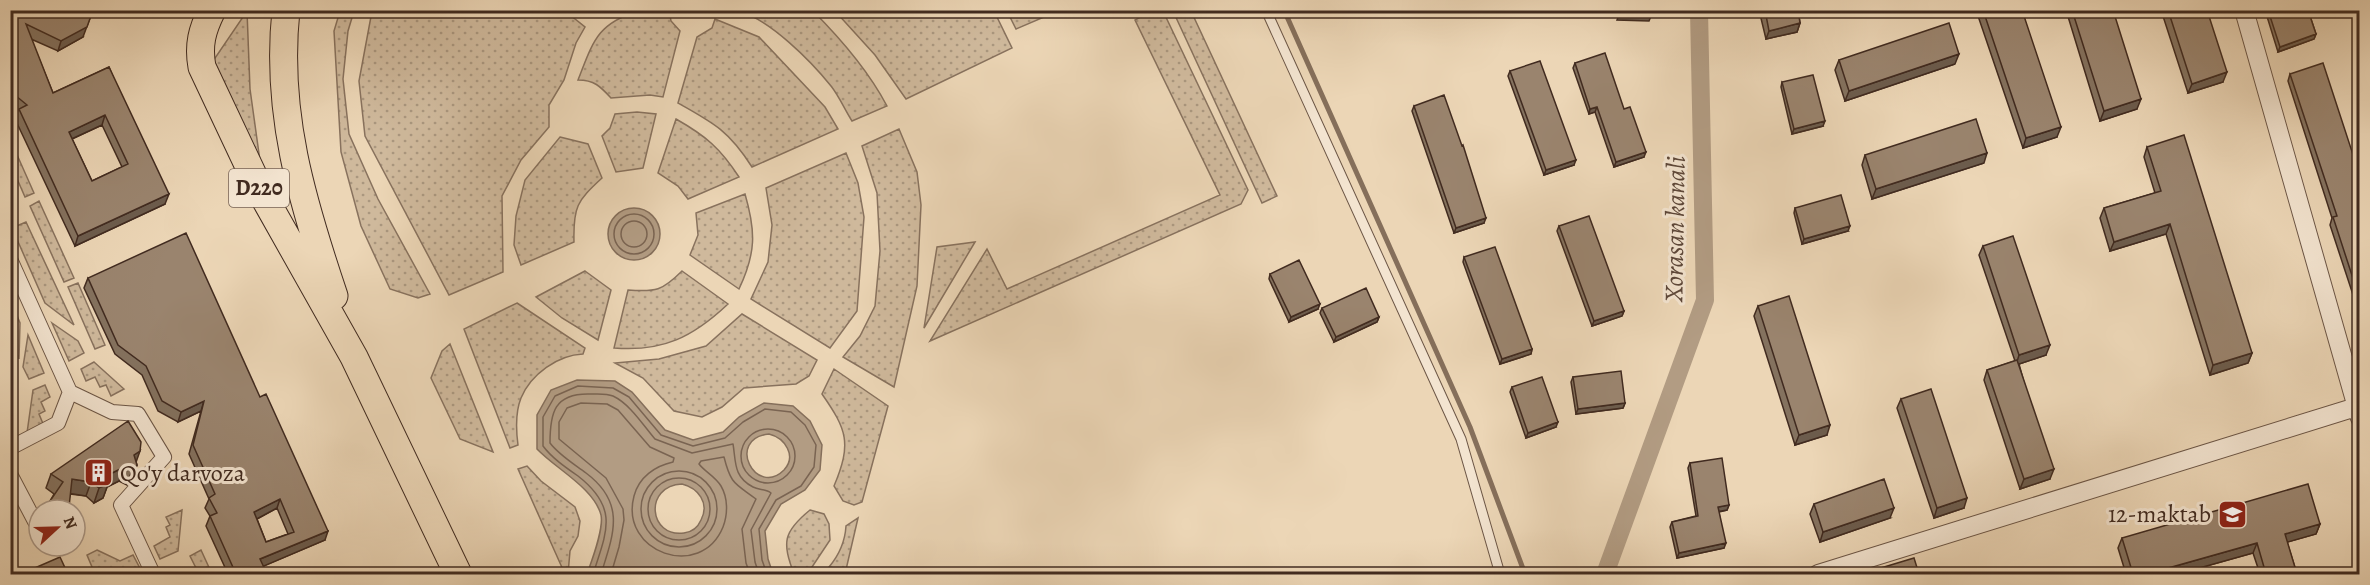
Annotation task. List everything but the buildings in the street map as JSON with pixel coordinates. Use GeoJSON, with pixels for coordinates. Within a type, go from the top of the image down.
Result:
{"type":"FeatureCollection","features":[{"type":"Feature","properties":{"kind":"main road","name":"D220"},"geometry":{"type":"LineString","coordinates":[[212,10],[201,36],[199,51],[202,67],[260,189],[354,357],[458,574]]}},
{"type":"Feature","properties":{"kind":"main road","name":"D220"},"geometry":{"type":"LineString","coordinates":[[286,10],[285,98],[294,162],[311,227],[354,357]]}},
{"type":"Feature","properties":{"kind":"street"},"geometry":{"type":"LineString","coordinates":[[1818,574],[2358,413],[2353,368],[2244,10]]}},
{"type":"Feature","properties":{"kind":"street"},"geometry":{"type":"LineString","coordinates":[[10,260],[70,392],[112,411],[138,414],[165,457],[121,505],[153,574]]}},
{"type":"Feature","properties":{"kind":"street"},"geometry":{"type":"LineString","coordinates":[[10,448],[58,423],[70,392]]}},
{"type":"Feature","properties":{"kind":"street"},"geometry":{"type":"LineString","coordinates":[[10,474],[27,506]]}},
{"type":"Feature","properties":{"kind":"lane"},"geometry":{"type":"LineString","coordinates":[[1266,10],[1461,439],[1500,574]]}},
{"type":"Feature","properties":{"kind":"shaded area"},"geometry":{"type":"Polygon","coordinates":[[[893,10],[901,14],[931,10],[994,11],[1012,48],[906,99],[875,55],[835,11],[893,10]]]}},
{"type":"Feature","properties":{"kind":"shaded area"},"geometry":{"type":"Polygon","coordinates":[[[247,11],[250,89],[261,168],[213,61],[247,11]]]}},
{"type":"Feature","properties":{"kind":"shaded area"},"geometry":{"type":"Polygon","coordinates":[[[340,11],[354,11],[348,31],[343,79],[349,134],[378,199],[430,294],[418,298],[390,289],[361,226],[341,152],[334,31],[340,11]]]}},
{"type":"Feature","properties":{"kind":"shaded area"},"geometry":{"type":"Polygon","coordinates":[[[372,11],[565,11],[585,27],[576,43],[564,80],[549,105],[549,127],[521,160],[502,196],[503,272],[449,295],[365,136],[359,81],[372,11]]]}},
{"type":"Feature","properties":{"kind":"shaded area"},"geometry":{"type":"Polygon","coordinates":[[[639,11],[669,11],[671,21],[680,31],[663,97],[650,95],[611,98],[596,84],[578,80],[593,45],[605,28],[639,11]]]}},
{"type":"Feature","properties":{"kind":"shaded area"},"geometry":{"type":"Polygon","coordinates":[[[739,11],[813,11],[854,56],[872,80],[887,106],[852,121],[831,86],[801,53],[764,23],[739,11]]]}},
{"type":"Feature","properties":{"kind":"shaded area"},"geometry":{"type":"Polygon","coordinates":[[[1007,11],[1058,11],[1016,29],[1007,11]]]}},
{"type":"Feature","properties":{"kind":"shaded area"},"geometry":{"type":"Polygon","coordinates":[[[1151,11],[1163,11],[1248,190],[1241,204],[930,341],[987,249],[1007,289],[1220,195],[1135,20],[1151,11]]]}},
{"type":"Feature","properties":{"kind":"shaded area"},"geometry":{"type":"Polygon","coordinates":[[[1173,11],[1191,11],[1277,196],[1262,203],[1173,11]]]}},
{"type":"Feature","properties":{"kind":"shaded area"},"geometry":{"type":"Polygon","coordinates":[[[715,19],[759,37],[825,107],[838,129],[752,167],[736,145],[720,129],[678,103],[697,37],[712,28],[715,19]]]}},
{"type":"Feature","properties":{"kind":"shaded area"},"geometry":{"type":"Polygon","coordinates":[[[637,112],[656,114],[643,168],[616,172],[602,136],[610,128],[615,114],[637,112]]]}},
{"type":"Feature","properties":{"kind":"shaded area"},"geometry":{"type":"Polygon","coordinates":[[[676,119],[712,144],[739,177],[688,199],[678,186],[658,173],[676,119]]]}},
{"type":"Feature","properties":{"kind":"shaded area"},"geometry":{"type":"Polygon","coordinates":[[[899,129],[917,172],[921,205],[917,286],[894,387],[843,357],[860,336],[875,306],[880,251],[877,193],[862,146],[899,129]]]}},
{"type":"Feature","properties":{"kind":"shaded area"},"geometry":{"type":"Polygon","coordinates":[[[560,137],[588,144],[602,178],[578,206],[574,220],[574,242],[521,265],[514,245],[516,216],[525,180],[560,137]]]}},
{"type":"Feature","properties":{"kind":"shaded area"},"geometry":{"type":"Polygon","coordinates":[[[10,139],[34,193],[25,197],[11,165],[10,139]]]}},
{"type":"Feature","properties":{"kind":"shaded area"},"geometry":{"type":"Polygon","coordinates":[[[846,153],[858,183],[864,217],[857,311],[830,348],[751,299],[768,262],[772,225],[766,188],[846,153]]]}},
{"type":"Feature","properties":{"kind":"shaded area"},"geometry":{"type":"Polygon","coordinates":[[[745,194],[751,220],[752,242],[749,264],[739,289],[690,255],[698,235],[696,213],[745,194]]]}},
{"type":"Feature","properties":{"kind":"shaded area"},"geometry":{"type":"Polygon","coordinates":[[[39,201],[74,278],[64,282],[30,206],[39,201]]]}},
{"type":"Feature","properties":{"kind":"shaded area"},"geometry":{"type":"Polygon","coordinates":[[[26,222],[74,325],[45,303],[12,228],[26,222]]]}},
{"type":"Feature","properties":{"kind":"shaded area"},"geometry":{"type":"Polygon","coordinates":[[[975,242],[924,328],[937,247],[975,242]]]}},
{"type":"Feature","properties":{"kind":"shaded area"},"geometry":{"type":"Polygon","coordinates":[[[585,271],[611,290],[598,340],[562,318],[536,297],[585,271]]]}},
{"type":"Feature","properties":{"kind":"shaded area"},"geometry":{"type":"Polygon","coordinates":[[[682,271],[728,304],[702,325],[676,340],[648,347],[614,348],[628,290],[658,289],[682,271]]]}},
{"type":"Feature","properties":{"kind":"shaded area"},"geometry":{"type":"Polygon","coordinates":[[[78,283],[105,345],[95,349],[68,287],[78,283]]]}},
{"type":"Feature","properties":{"kind":"shaded area"},"geometry":{"type":"Polygon","coordinates":[[[11,301],[20,323],[19,359],[11,340],[11,301]]]}},
{"type":"Feature","properties":{"kind":"shaded area"},"geometry":{"type":"Polygon","coordinates":[[[517,303],[585,348],[583,354],[564,358],[546,367],[531,381],[521,398],[518,410],[516,427],[518,445],[510,448],[464,329],[517,303]]]}},
{"type":"Feature","properties":{"kind":"shaded area"},"geometry":{"type":"Polygon","coordinates":[[[742,314],[817,360],[809,376],[796,384],[744,388],[722,407],[702,417],[674,411],[643,378],[615,363],[659,359],[706,346],[742,314]]]}},
{"type":"Feature","properties":{"kind":"shaded area"},"geometry":{"type":"Polygon","coordinates":[[[52,323],[78,341],[84,353],[69,361],[52,323]]]}},
{"type":"Feature","properties":{"kind":"shaded area"},"geometry":{"type":"Polygon","coordinates":[[[28,335],[44,373],[29,379],[23,367],[28,335]]]}},
{"type":"Feature","properties":{"kind":"shaded area"},"geometry":{"type":"Polygon","coordinates":[[[450,344],[493,452],[460,439],[431,378],[442,351],[450,344]]]}},
{"type":"Feature","properties":{"kind":"shaded area"},"geometry":{"type":"Polygon","coordinates":[[[94,362],[124,389],[111,396],[106,385],[100,387],[95,377],[86,381],[81,369],[94,362]]]}},
{"type":"Feature","properties":{"kind":"shaded area"},"geometry":{"type":"Polygon","coordinates":[[[834,369],[888,406],[862,502],[854,505],[843,501],[834,486],[843,459],[844,437],[837,418],[822,394],[834,369]]]}},
{"type":"Feature","properties":{"kind":"shaded area"},"geometry":{"type":"Polygon","coordinates":[[[45,385],[50,397],[41,402],[45,411],[39,414],[44,426],[27,433],[33,390],[45,385]]]}},
{"type":"Feature","properties":{"kind":"shaded area"},"geometry":{"type":"Polygon","coordinates":[[[527,466],[541,481],[575,507],[580,521],[578,536],[570,551],[568,574],[564,572],[518,469],[527,466]]]}},
{"type":"Feature","properties":{"kind":"shaded area"},"geometry":{"type":"Polygon","coordinates":[[[182,510],[178,551],[160,559],[154,546],[170,537],[166,527],[170,525],[166,517],[182,510]]]}},
{"type":"Feature","properties":{"kind":"shaded area"},"geometry":{"type":"Polygon","coordinates":[[[810,510],[824,514],[829,524],[830,540],[810,570],[794,574],[788,554],[787,538],[794,525],[810,510]]]}},
{"type":"Feature","properties":{"kind":"shaded area"},"geometry":{"type":"Polygon","coordinates":[[[858,518],[845,574],[830,574],[829,567],[841,548],[846,526],[858,518]]]}},
{"type":"Feature","properties":{"kind":"shaded area"},"geometry":{"type":"Polygon","coordinates":[[[97,550],[120,561],[133,555],[143,574],[95,574],[87,555],[97,550]]]}},
{"type":"Feature","properties":{"kind":"shaded area"},"geometry":{"type":"Polygon","coordinates":[[[201,550],[212,574],[199,574],[190,556],[201,550]]]}},
{"type":"Feature","properties":{"kind":"water"},"geometry":{"type":"Polygon","coordinates":[[[629,208],[639,208],[653,215],[660,234],[653,253],[639,260],[629,260],[619,256],[612,249],[608,239],[608,229],[612,219],[619,212],[629,208]]]}},
{"type":"Feature","properties":{"kind":"water"},"geometry":{"type":"Polygon","coordinates":[[[577,380],[615,381],[632,392],[665,430],[693,440],[723,432],[739,417],[764,403],[793,406],[810,421],[822,445],[820,470],[805,490],[781,504],[765,531],[768,559],[773,574],[587,574],[599,536],[601,515],[597,505],[574,479],[537,449],[537,415],[551,390],[577,380]],[[769,434],[756,438],[749,446],[747,455],[755,472],[764,477],[774,477],[788,465],[789,454],[780,439],[769,434]],[[682,484],[669,487],[661,493],[656,502],[655,511],[663,528],[672,532],[684,533],[698,525],[704,508],[701,497],[693,489],[682,484]]]}},
{"type":"Feature","properties":{"kind":"waterway"},"geometry":{"type":"LineString","coordinates":[[1284,10],[1470,427],[1525,574]]}},
{"type":"Feature","properties":{"kind":"waterway","name":"Xorasan kanali"},"geometry":{"type":"LineString","coordinates":[[1605,574],[1705,300],[1699,10]]}},
{"type":"Feature","properties":{"kind":"place","name":"Qo'y darvoza"},"geometry":{"type":"Point","coordinates":[99,473]}},
{"type":"Feature","properties":{"kind":"place","name":"12-maktab"},"geometry":{"type":"Point","coordinates":[2232,514]}}]}
